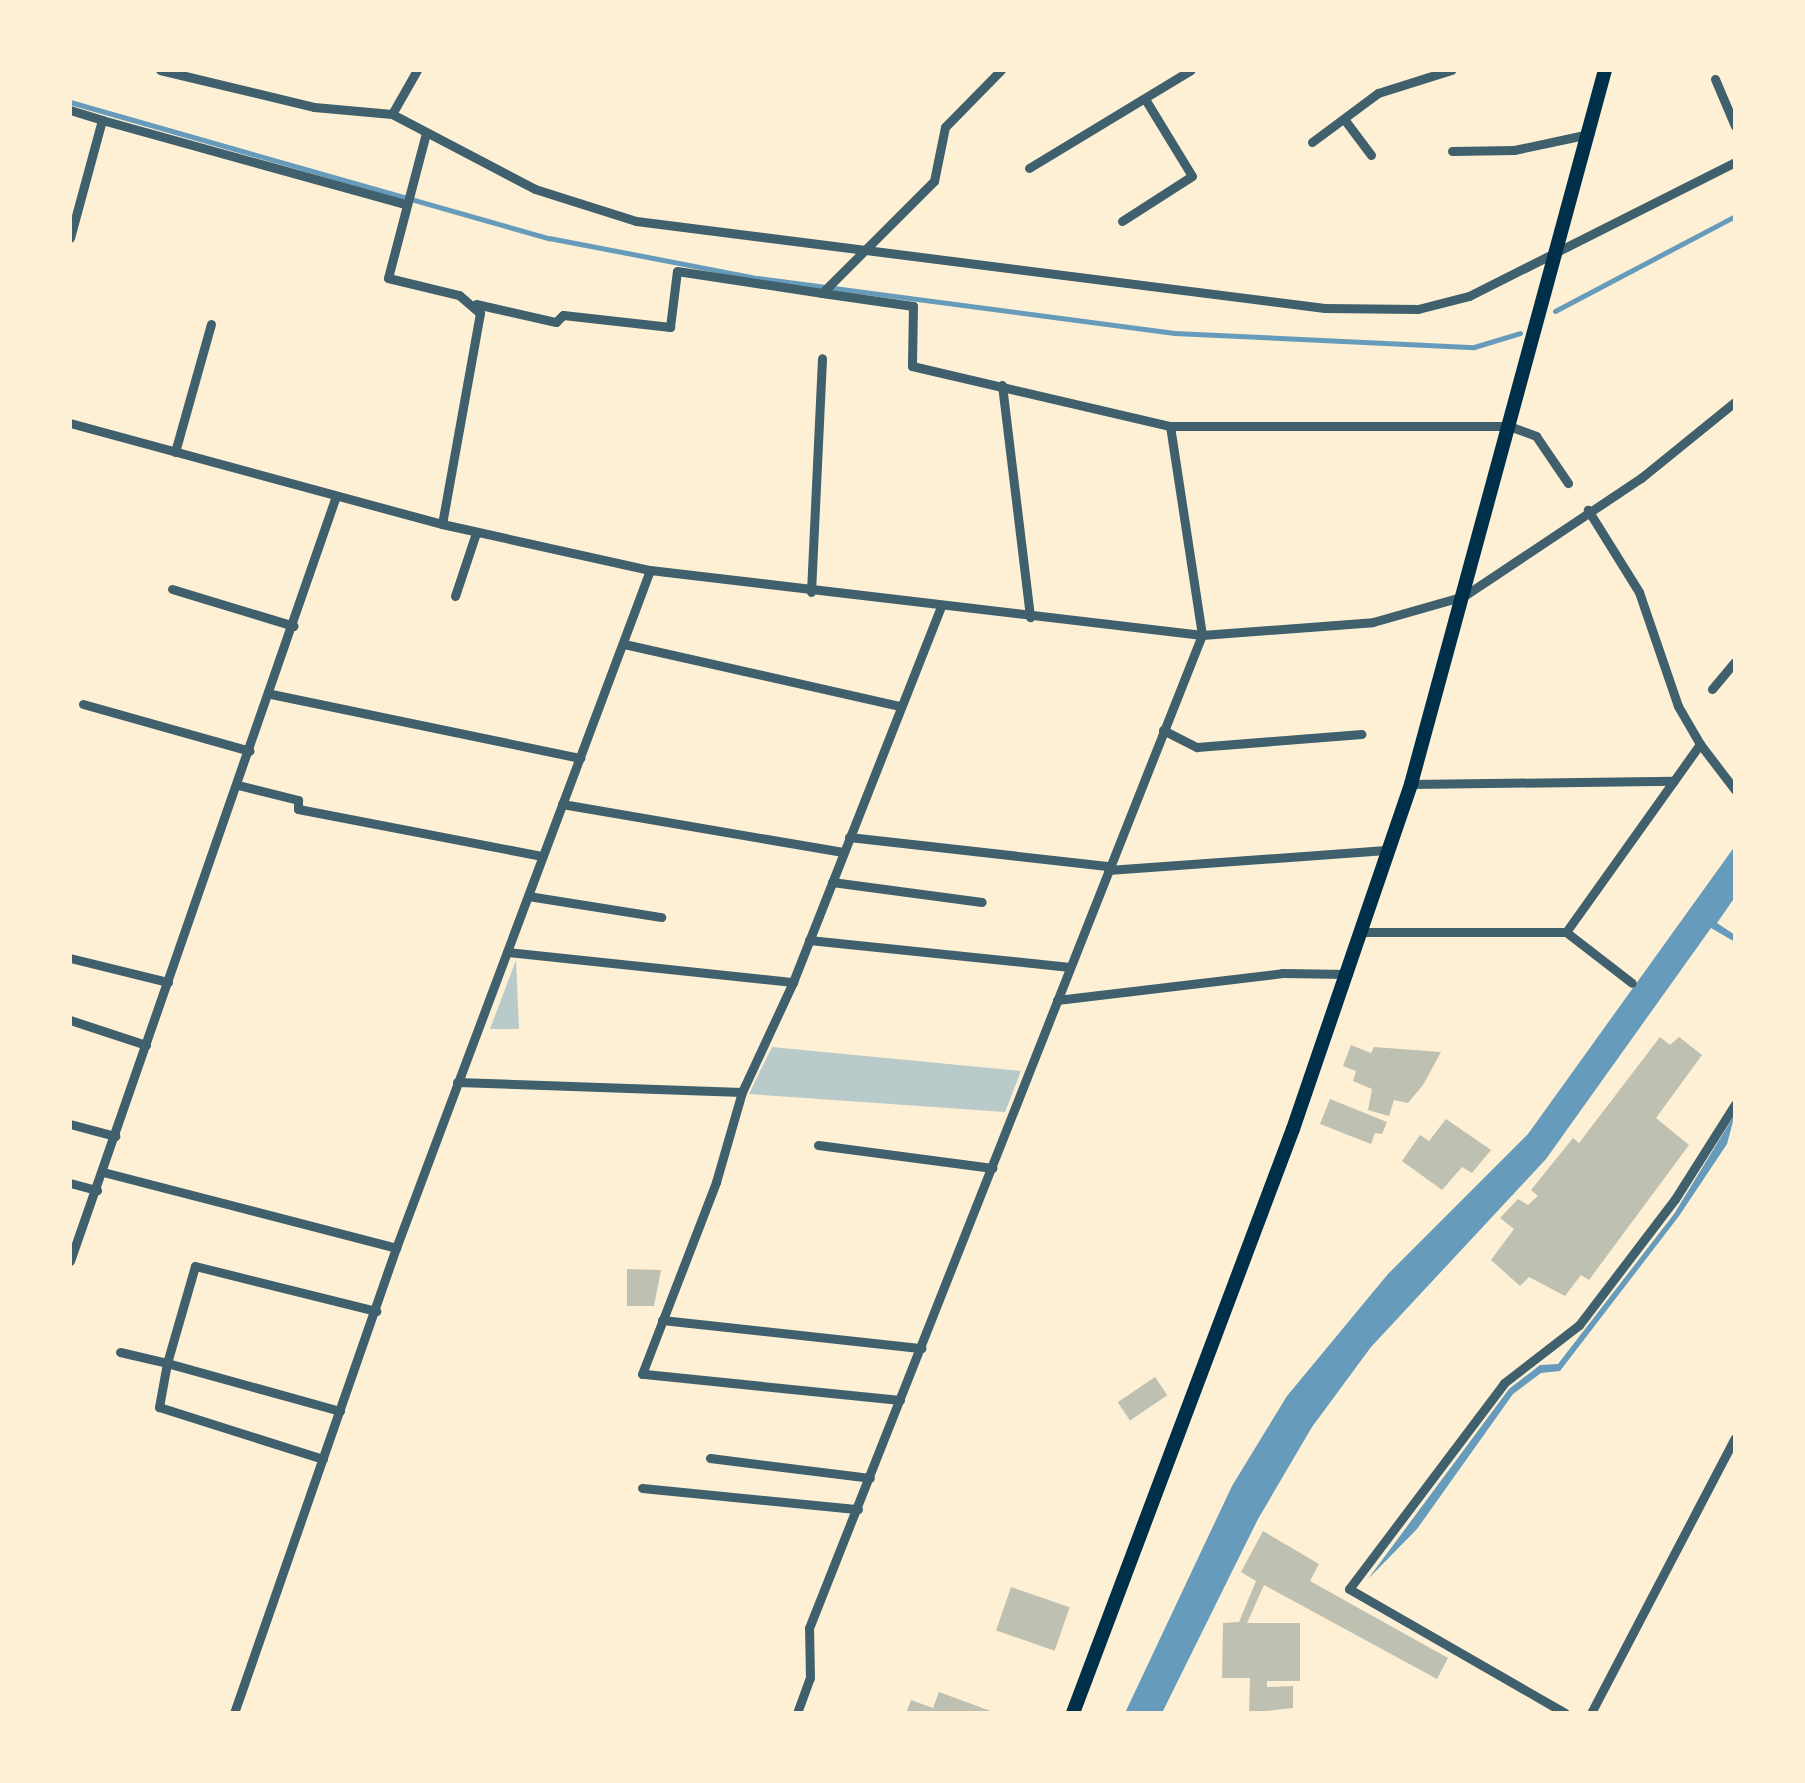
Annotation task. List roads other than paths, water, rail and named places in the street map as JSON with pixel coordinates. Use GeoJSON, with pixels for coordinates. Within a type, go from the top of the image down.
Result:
{"type":"FeatureCollection","features":[{"type":"Feature","properties":{"kind":"main road"},"geometry":{"type":"LineString","coordinates":[[1073,1713],[1348,974],[1411,784],[1605,70]]}},
{"type":"Feature","properties":{"kind":"street"},"geometry":{"type":"LineString","coordinates":[[160,70],[314,107],[392,114],[534,189],[602,213],[1262,302],[1380,309],[1445,304],[1735,162]]}},
{"type":"Feature","properties":{"kind":"street"},"geometry":{"type":"LineString","coordinates":[[392,114],[417,70]]}},
{"type":"Feature","properties":{"kind":"street"},"geometry":{"type":"LineString","coordinates":[[823,289],[934,180],[945,126],[1001,70]]}},
{"type":"Feature","properties":{"kind":"street"},"geometry":{"type":"LineString","coordinates":[[1029,168],[1191,70]]}},
{"type":"Feature","properties":{"kind":"street"},"geometry":{"type":"LineString","coordinates":[[1312,142],[1378,93],[1451,70]]}},
{"type":"Feature","properties":{"kind":"street"},"geometry":{"type":"LineString","coordinates":[[1715,78],[1735,126]]}},
{"type":"Feature","properties":{"kind":"street"},"geometry":{"type":"LineString","coordinates":[[1122,222],[1192,176],[1145,98]]}},
{"type":"Feature","properties":{"kind":"street"},"geometry":{"type":"LineString","coordinates":[[70,110],[404,204]]}},
{"type":"Feature","properties":{"kind":"street"},"geometry":{"type":"LineString","coordinates":[[1344,118],[1371,155]]}},
{"type":"Feature","properties":{"kind":"street"},"geometry":{"type":"LineString","coordinates":[[70,238],[102,120]]}},
{"type":"Feature","properties":{"kind":"street"},"geometry":{"type":"LineString","coordinates":[[426,133],[404,204],[388,278],[556,322],[563,315],[670,327],[676,272],[823,289],[913,306],[912,366],[1170,426],[1509,426],[1536,436],[1568,483]]}},
{"type":"Feature","properties":{"kind":"street"},"geometry":{"type":"LineString","coordinates":[[1452,151],[1514,150],[1588,134]]}},
{"type":"Feature","properties":{"kind":"street"},"geometry":{"type":"LineString","coordinates":[[442,524],[476,304]]}},
{"type":"Feature","properties":{"kind":"street"},"geometry":{"type":"LineString","coordinates":[[175,452],[211,324]]}},
{"type":"Feature","properties":{"kind":"street"},"geometry":{"type":"LineString","coordinates":[[811,592],[822,358]]}},
{"type":"Feature","properties":{"kind":"street"},"geometry":{"type":"LineString","coordinates":[[1002,385],[1030,617]]}},
{"type":"Feature","properties":{"kind":"street"},"geometry":{"type":"LineString","coordinates":[[70,423],[476,533],[650,570],[941,608],[1202,635],[1373,622],[1464,596],[1640,478],[1735,402]]}},
{"type":"Feature","properties":{"kind":"street"},"geometry":{"type":"LineString","coordinates":[[797,1713],[810,1678],[809,1628],[1202,635],[1170,426]]}},
{"type":"Feature","properties":{"kind":"street"},"geometry":{"type":"LineString","coordinates":[[70,1261],[271,694],[336,496]]}},
{"type":"Feature","properties":{"kind":"street"},"geometry":{"type":"LineString","coordinates":[[1588,510],[1639,592],[1678,706],[1700,744],[1735,790]]}},
{"type":"Feature","properties":{"kind":"street"},"geometry":{"type":"LineString","coordinates":[[454,596],[476,533]]}},
{"type":"Feature","properties":{"kind":"street"},"geometry":{"type":"LineString","coordinates":[[234,1713],[396,1248],[650,570]]}},
{"type":"Feature","properties":{"kind":"street"},"geometry":{"type":"LineString","coordinates":[[172,589],[294,626]]}},
{"type":"Feature","properties":{"kind":"street"},"geometry":{"type":"LineString","coordinates":[[900,1400],[642,1374],[742,1092],[793,982],[941,608]]}},
{"type":"Feature","properties":{"kind":"street"},"geometry":{"type":"LineString","coordinates":[[624,644],[900,706]]}},
{"type":"Feature","properties":{"kind":"street"},"geometry":{"type":"LineString","coordinates":[[1712,689],[1735,662]]}},
{"type":"Feature","properties":{"kind":"street"},"geometry":{"type":"LineString","coordinates":[[271,694],[580,758]]}},
{"type":"Feature","properties":{"kind":"street"},"geometry":{"type":"LineString","coordinates":[[84,704],[250,750]]}},
{"type":"Feature","properties":{"kind":"street"},"geometry":{"type":"LineString","coordinates":[[1164,730],[1198,747],[1361,734]]}},
{"type":"Feature","properties":{"kind":"street"},"geometry":{"type":"LineString","coordinates":[[1566,932],[1700,744]]}},
{"type":"Feature","properties":{"kind":"street"},"geometry":{"type":"LineString","coordinates":[[1411,784],[1674,782]]}},
{"type":"Feature","properties":{"kind":"street"},"geometry":{"type":"LineString","coordinates":[[238,785],[298,800],[298,809],[543,856]]}},
{"type":"Feature","properties":{"kind":"street"},"geometry":{"type":"LineString","coordinates":[[562,804],[844,852]]}},
{"type":"Feature","properties":{"kind":"street"},"geometry":{"type":"LineString","coordinates":[[850,837],[1108,868],[1389,850]]}},
{"type":"Feature","properties":{"kind":"street"},"geometry":{"type":"LineString","coordinates":[[832,882],[982,902]]}},
{"type":"Feature","properties":{"kind":"street"},"geometry":{"type":"LineString","coordinates":[[528,896],[661,916]]}},
{"type":"Feature","properties":{"kind":"street"},"geometry":{"type":"LineString","coordinates":[[1362,932],[1566,932],[1632,983]]}},
{"type":"Feature","properties":{"kind":"street"},"geometry":{"type":"LineString","coordinates":[[809,940],[1070,968]]}},
{"type":"Feature","properties":{"kind":"street"},"geometry":{"type":"LineString","coordinates":[[507,952],[793,982]]}},
{"type":"Feature","properties":{"kind":"street"},"geometry":{"type":"LineString","coordinates":[[70,958],[168,982]]}},
{"type":"Feature","properties":{"kind":"street"},"geometry":{"type":"LineString","coordinates":[[1057,1000],[1282,973],[1348,974]]}},
{"type":"Feature","properties":{"kind":"street"},"geometry":{"type":"LineString","coordinates":[[70,1020],[146,1045]]}},
{"type":"Feature","properties":{"kind":"street"},"geometry":{"type":"LineString","coordinates":[[457,1082],[742,1092]]}},
{"type":"Feature","properties":{"kind":"street"},"geometry":{"type":"LineString","coordinates":[[1565,1713],[1348,1589],[1504,1383],[1579,1324],[1675,1199],[1735,1104]]}},
{"type":"Feature","properties":{"kind":"street"},"geometry":{"type":"LineString","coordinates":[[70,1124],[115,1136]]}},
{"type":"Feature","properties":{"kind":"street"},"geometry":{"type":"LineString","coordinates":[[818,1145],[992,1168]]}},
{"type":"Feature","properties":{"kind":"street"},"geometry":{"type":"LineString","coordinates":[[103,1172],[396,1248]]}},
{"type":"Feature","properties":{"kind":"street"},"geometry":{"type":"LineString","coordinates":[[70,1182],[96,1190]]}},
{"type":"Feature","properties":{"kind":"street"},"geometry":{"type":"LineString","coordinates":[[323,1458],[159,1406],[166,1363],[195,1266],[376,1311]]}},
{"type":"Feature","properties":{"kind":"street"},"geometry":{"type":"LineString","coordinates":[[662,1320],[921,1348]]}},
{"type":"Feature","properties":{"kind":"street"},"geometry":{"type":"LineString","coordinates":[[120,1352],[340,1411]]}},
{"type":"Feature","properties":{"kind":"street"},"geometry":{"type":"LineString","coordinates":[[1591,1713],[1735,1438]]}},
{"type":"Feature","properties":{"kind":"street"},"geometry":{"type":"LineString","coordinates":[[710,1458],[870,1478]]}},
{"type":"Feature","properties":{"kind":"street"},"geometry":{"type":"LineString","coordinates":[[642,1488],[858,1510]]}},
{"type":"Feature","properties":{"kind":"water"},"geometry":{"type":"Polygon","coordinates":[[[1735,846],[1735,897],[1717,923],[1735,935],[1735,942],[1711,928],[1546,1159],[1371,1347],[1312,1427],[1258,1519],[1162,1713],[1125,1713],[1232,1486],[1287,1396],[1388,1274],[1528,1134],[1735,846]]]}},
{"type":"Feature","properties":{"kind":"water"},"geometry":{"type":"Polygon","coordinates":[[[1735,1114],[1727,1144],[1679,1216],[1560,1371],[1541,1373],[1513,1394],[1417,1529],[1368,1579],[1509,1389],[1540,1365],[1558,1364],[1674,1214],[1735,1114]]]}},
{"type":"Feature","properties":{"kind":"waterway"},"geometry":{"type":"LineString","coordinates":[[70,102],[549,238],[757,278],[1174,333],[1474,347],[1520,333]]}},
{"type":"Feature","properties":{"kind":"waterway"},"geometry":{"type":"LineString","coordinates":[[1555,311],[1735,216]]}}]}
